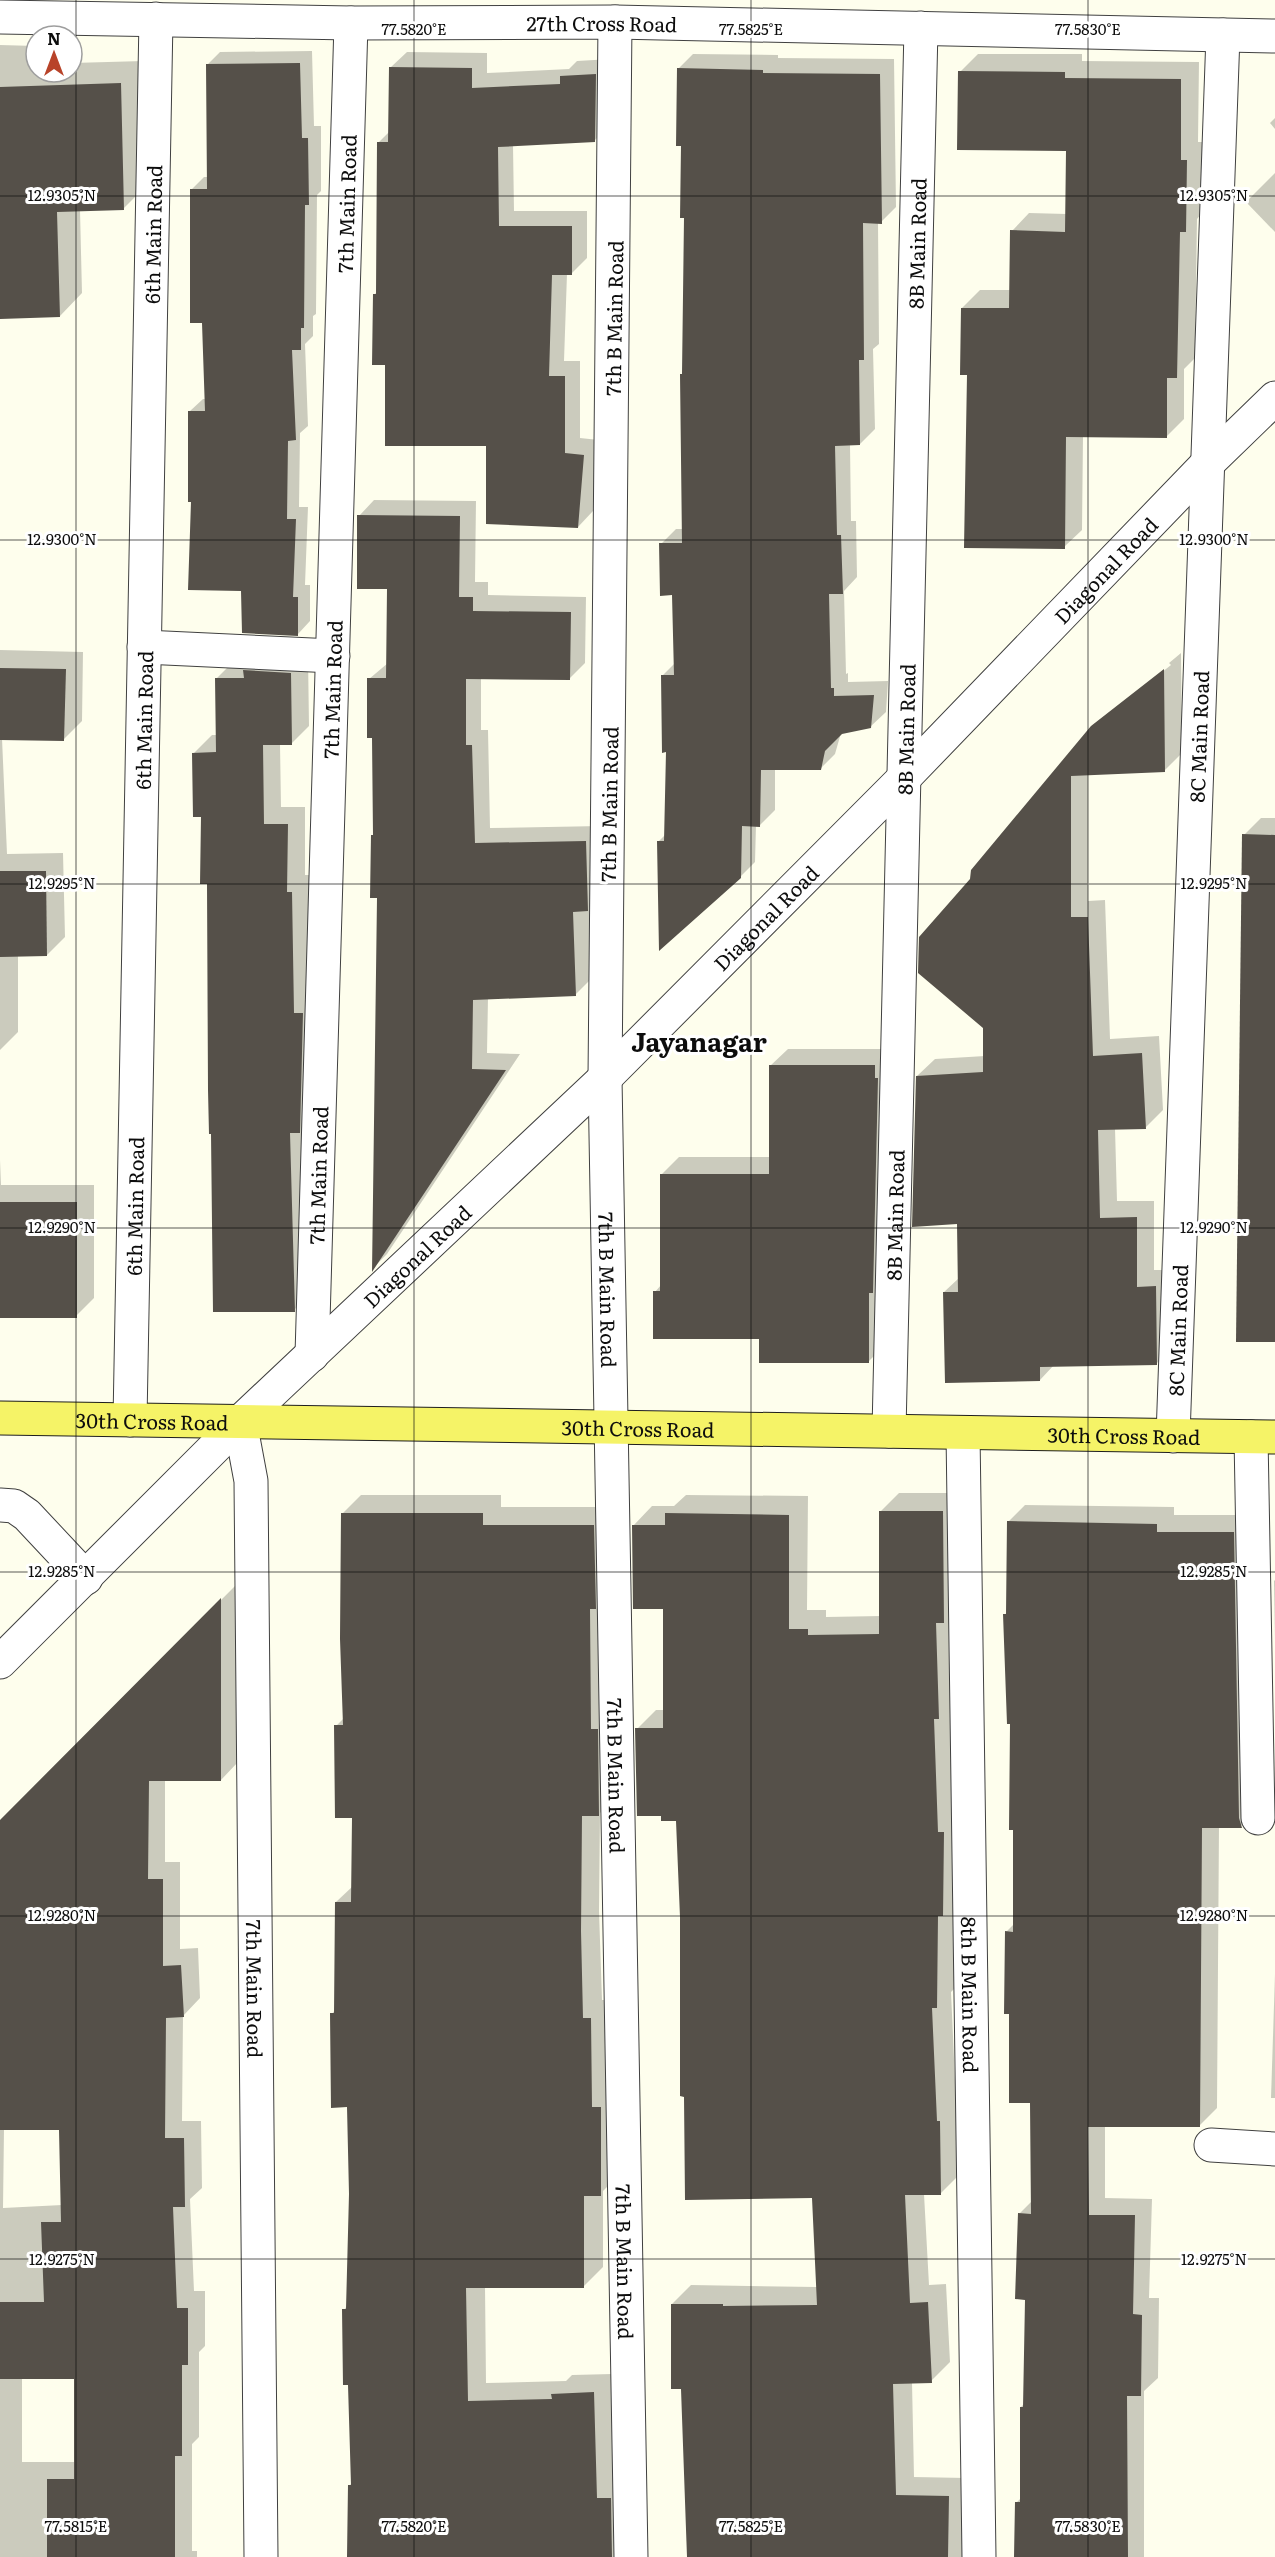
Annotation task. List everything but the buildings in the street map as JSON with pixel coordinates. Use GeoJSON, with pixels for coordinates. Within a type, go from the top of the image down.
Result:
{"type":"FeatureCollection","features":[{"type":"Feature","properties":{"kind":"main road","name":"30th Cross Road"},"geometry":{"type":"LineString","coordinates":[[0,1418],[1263,1437]]}},
{"type":"Feature","properties":{"kind":"street","name":"27th Cross Road"},"geometry":{"type":"LineString","coordinates":[[0,17],[351,23],[615,22],[1275,36]]}},
{"type":"Feature","properties":{"kind":"street","name":"6th Main Road"},"geometry":{"type":"LineString","coordinates":[[130,1420],[156,19]]}},
{"type":"Feature","properties":{"kind":"street","name":"7th B Main Road"},"geometry":{"type":"LineString","coordinates":[[615,22],[605,1078],[632,2557]]}},
{"type":"Feature","properties":{"kind":"street","name":"7th Main Road"},"geometry":{"type":"LineString","coordinates":[[312,1355],[351,23]]}},
{"type":"Feature","properties":{"kind":"street","name":"8B Main Road"},"geometry":{"type":"LineString","coordinates":[[889,1431],[902,780],[921,28]]}},
{"type":"Feature","properties":{"kind":"street","name":"8C Main Road"},"geometry":{"type":"LineString","coordinates":[[1173,1436],[1223,35]]}},
{"type":"Feature","properties":{"kind":"street","name":"Diagonal Road"},"geometry":{"type":"LineString","coordinates":[[0,1662],[240,1422],[605,1078],[902,780],[1206,465],[1275,398]]}},
{"type":"Feature","properties":{"kind":"street"},"geometry":{"type":"LineString","coordinates":[[144,647],[333,656]]}},
{"type":"Feature","properties":{"kind":"street","name":"7th Main Road"},"geometry":{"type":"LineString","coordinates":[[240,1422],[251,1481],[261,2557]]}},
{"type":"Feature","properties":{"kind":"street","name":"8th B Main Road"},"geometry":{"type":"LineString","coordinates":[[963,1433],[979,2557]]}},
{"type":"Feature","properties":{"kind":"street"},"geometry":{"type":"LineString","coordinates":[[1258,1818],[1263,1437]]}},
{"type":"Feature","properties":{"kind":"street"},"geometry":{"type":"LineString","coordinates":[[0,1505],[14,1506],[27,1515],[86,1578]]}},
{"type":"Feature","properties":{"kind":"street"},"geometry":{"type":"LineString","coordinates":[[1211,2145],[1275,2149]]}},
{"type":"Feature","properties":{"kind":"district","name":"Jayanagar"},"geometry":{"type":"Point","coordinates":[699,1040]}}]}
